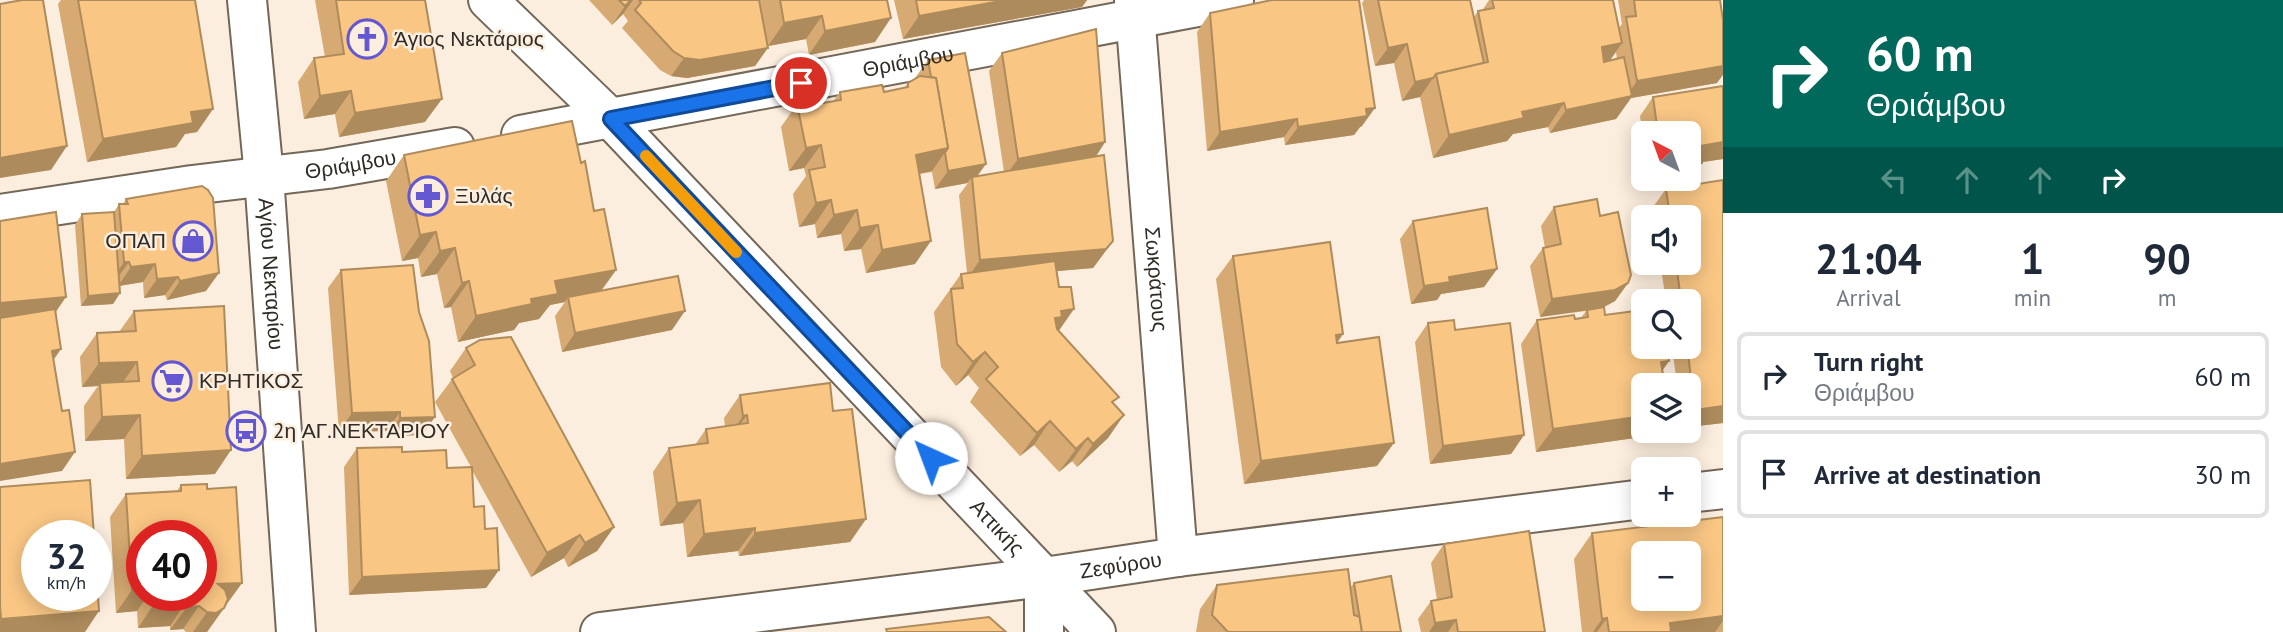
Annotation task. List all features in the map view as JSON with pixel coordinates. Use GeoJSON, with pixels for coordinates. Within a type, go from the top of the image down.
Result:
{"type":"FeatureCollection","features":[{"type":"Feature","properties":{"kind":"street","name":"Αγίου Νεκταρίου"},"geometry":{"type":"LineString","coordinates":[[247,0],[264,176],[296,632]]}},
{"type":"Feature","properties":{"kind":"street","name":"Αττικής"},"geometry":{"type":"LineString","coordinates":[[488,0],[611,119],[1096,632]]}},
{"type":"Feature","properties":{"kind":"street","name":"Θριάμβου"},"geometry":{"type":"LineString","coordinates":[[0,214],[328,169],[611,119],[1135,9],[1234,0]]}},
{"type":"Feature","properties":{"kind":"street","name":"Σωκράτους"},"geometry":{"type":"LineString","coordinates":[[1135,9],[1178,557]]}},
{"type":"Feature","properties":{"kind":"street"},"geometry":{"type":"LineString","coordinates":[[1701,492],[1723,489]]}},
{"type":"Feature","properties":{"kind":"street","name":"Ζεφύρου"},"geometry":{"type":"LineString","coordinates":[[602,632],[1631,500]]}},
{"type":"Feature","properties":{"kind":"street"},"geometry":{"type":"LineString","coordinates":[[1044,577],[1044,632]]}},
{"type":"Feature","properties":{"kind":"building"},"geometry":{"type":"Polygon","coordinates":[[[43,0],[67,146],[0,158],[0,4],[43,0]]]}},
{"type":"Feature","properties":{"kind":"building"},"geometry":{"type":"Polygon","coordinates":[[[78,0],[195,0],[213,109],[191,112],[193,123],[103,139],[78,0]]]}},
{"type":"Feature","properties":{"kind":"building","name":"Άγιος Νεκτάριος"},"geometry":{"type":"Polygon","coordinates":[[[336,0],[425,0],[442,99],[355,113],[351,91],[320,96],[314,58],[344,54],[336,0]]]}},
{"type":"Feature","properties":{"kind":"building"},"geometry":{"type":"Polygon","coordinates":[[[619,0],[631,0],[625,6],[619,0]]]}},
{"type":"Feature","properties":{"kind":"building"},"geometry":{"type":"Polygon","coordinates":[[[639,0],[759,0],[768,48],[700,60],[684,58],[673,51],[635,10],[641,3],[639,0]]]}},
{"type":"Feature","properties":{"kind":"building"},"geometry":{"type":"Polygon","coordinates":[[[780,0],[887,0],[891,18],[825,31],[822,16],[784,23],[780,0]]]}},
{"type":"Feature","properties":{"kind":"building"},"geometry":{"type":"Polygon","coordinates":[[[916,0],[1006,0],[919,16],[916,0]]]}},
{"type":"Feature","properties":{"kind":"building"},"geometry":{"type":"Polygon","coordinates":[[[1272,0],[1359,0],[1375,108],[1366,109],[1367,116],[1298,127],[1297,119],[1220,132],[1210,13],[1272,0]]]}},
{"type":"Feature","properties":{"kind":"building"},"geometry":{"type":"Polygon","coordinates":[[[1378,0],[1470,0],[1484,63],[1436,74],[1433,78],[1415,82],[1407,44],[1388,48],[1378,0]]]}},
{"type":"Feature","properties":{"kind":"building"},"geometry":{"type":"Polygon","coordinates":[[[1492,0],[1613,0],[1622,43],[1602,47],[1604,62],[1624,57],[1632,96],[1566,110],[1564,103],[1522,112],[1524,118],[1449,135],[1436,74],[1488,62],[1478,11],[1494,8],[1492,0]]]}},
{"type":"Feature","properties":{"kind":"building"},"geometry":{"type":"Polygon","coordinates":[[[1634,0],[1720,0],[1723,66],[1637,81],[1626,17],[1636,16],[1634,0]]]}},
{"type":"Feature","properties":{"kind":"building"},"geometry":{"type":"Polygon","coordinates":[[[1096,29],[1105,142],[1018,159],[1002,53],[1096,29]]]}},
{"type":"Feature","properties":{"kind":"building"},"geometry":{"type":"Polygon","coordinates":[[[965,53],[986,164],[948,171],[945,153],[948,148],[936,78],[931,77],[928,60],[965,53]]]}},
{"type":"Feature","properties":{"kind":"building"},"geometry":{"type":"Polygon","coordinates":[[[920,76],[936,78],[948,148],[916,155],[931,241],[882,250],[878,225],[860,228],[857,210],[834,215],[831,200],[816,203],[809,170],[825,167],[821,145],[806,148],[797,104],[841,100],[840,92],[882,85],[884,92],[908,87],[908,83],[920,76]]]}},
{"type":"Feature","properties":{"kind":"building"},"geometry":{"type":"Polygon","coordinates":[[[1723,86],[1723,142],[1701,146],[1701,121],[1656,121],[1653,97],[1723,86]]]}},
{"type":"Feature","properties":{"kind":"building"},"geometry":{"type":"Polygon","coordinates":[[[572,121],[581,163],[585,161],[594,211],[604,209],[616,270],[555,281],[558,294],[531,299],[532,304],[476,316],[469,281],[462,283],[455,248],[440,251],[436,232],[420,235],[404,155],[572,121]]]}},
{"type":"Feature","properties":{"kind":"building"},"geometry":{"type":"Polygon","coordinates":[[[1104,155],[1113,241],[1106,249],[980,260],[972,177],[1104,155]]]}},
{"type":"Feature","properties":{"kind":"building"},"geometry":{"type":"Polygon","coordinates":[[[1723,180],[1723,406],[1701,409],[1701,373],[1690,373],[1689,359],[1701,359],[1701,289],[1679,289],[1678,275],[1701,275],[1701,205],[1668,205],[1666,191],[1701,191],[1701,183],[1723,180]]]}},
{"type":"Feature","properties":{"kind":"building"},"geometry":{"type":"Polygon","coordinates":[[[202,186],[213,198],[219,273],[180,281],[178,277],[157,279],[155,264],[131,267],[129,262],[124,262],[119,204],[128,204],[126,199],[202,186]]]}},
{"type":"Feature","properties":{"kind":"building"},"geometry":{"type":"Polygon","coordinates":[[[1597,199],[1600,216],[1618,212],[1631,275],[1628,283],[1615,290],[1552,299],[1543,248],[1561,244],[1554,207],[1597,199]]]}},
{"type":"Feature","properties":{"kind":"building"},"geometry":{"type":"Polygon","coordinates":[[[1487,208],[1497,269],[1449,277],[1450,282],[1424,286],[1413,221],[1487,208]]]}},
{"type":"Feature","properties":{"kind":"building"},"geometry":{"type":"Polygon","coordinates":[[[56,212],[66,297],[0,303],[0,221],[56,212]]]}},
{"type":"Feature","properties":{"kind":"building"},"geometry":{"type":"Polygon","coordinates":[[[114,212],[120,293],[88,296],[82,214],[114,212]]]}},
{"type":"Feature","properties":{"kind":"building"},"geometry":{"type":"Polygon","coordinates":[[[1330,242],[1343,334],[1336,335],[1337,343],[1379,337],[1394,443],[1261,461],[1233,256],[1330,242]]]}},
{"type":"Feature","properties":{"kind":"building"},"geometry":{"type":"Polygon","coordinates":[[[1055,261],[1059,287],[1071,287],[1074,309],[1061,311],[1062,317],[1055,318],[1057,329],[1119,397],[1112,402],[1124,415],[1093,444],[1088,438],[1076,449],[1050,421],[1037,433],[986,379],[998,367],[985,352],[973,362],[957,344],[951,289],[963,288],[961,274],[1055,261]]]}},
{"type":"Feature","properties":{"kind":"building"},"geometry":{"type":"Polygon","coordinates":[[[413,265],[419,312],[429,341],[435,417],[400,418],[400,412],[352,413],[341,270],[413,265]]]}},
{"type":"Feature","properties":{"kind":"building"},"geometry":{"type":"Polygon","coordinates":[[[678,276],[685,311],[575,333],[568,297],[678,276]]]}},
{"type":"Feature","properties":{"kind":"building"},"geometry":{"type":"Polygon","coordinates":[[[224,306],[231,450],[142,456],[140,415],[102,417],[100,383],[139,381],[137,362],[99,363],[97,333],[136,331],[134,311],[224,306]]]}},
{"type":"Feature","properties":{"kind":"building"},"geometry":{"type":"Polygon","coordinates":[[[1604,307],[1605,315],[1631,312],[1631,359],[1669,361],[1661,362],[1663,373],[1631,373],[1631,418],[1553,429],[1537,320],[1574,315],[1575,319],[1588,317],[1587,310],[1604,307]]]}},
{"type":"Feature","properties":{"kind":"building"},"geometry":{"type":"Polygon","coordinates":[[[55,309],[61,349],[52,351],[62,411],[69,410],[75,452],[0,464],[0,318],[55,309]]]}},
{"type":"Feature","properties":{"kind":"building"},"geometry":{"type":"Polygon","coordinates":[[[1454,320],[1455,330],[1510,323],[1524,435],[1443,446],[1428,323],[1454,320]]]}},
{"type":"Feature","properties":{"kind":"building"},"geometry":{"type":"Polygon","coordinates":[[[511,337],[614,527],[585,543],[580,535],[547,553],[452,379],[475,365],[466,348],[480,340],[511,337]]]}},
{"type":"Feature","properties":{"kind":"building"},"geometry":{"type":"Polygon","coordinates":[[[830,383],[833,411],[852,409],[866,519],[755,533],[755,528],[704,534],[700,500],[677,503],[669,448],[708,443],[706,429],[748,423],[747,415],[743,416],[740,395],[830,383]]]}},
{"type":"Feature","properties":{"kind":"building"},"geometry":{"type":"Polygon","coordinates":[[[402,447],[402,452],[446,450],[447,468],[472,467],[474,507],[484,506],[485,529],[497,528],[499,570],[362,577],[357,448],[402,447]]]}},
{"type":"Feature","properties":{"kind":"building"},"geometry":{"type":"Polygon","coordinates":[[[90,480],[93,520],[21,520],[21,611],[99,611],[1,619],[0,487],[90,480]]]}},
{"type":"Feature","properties":{"kind":"building"},"geometry":{"type":"Polygon","coordinates":[[[207,484],[207,489],[236,487],[242,583],[218,584],[225,590],[228,599],[224,608],[216,613],[206,611],[217,611],[217,520],[128,520],[126,494],[181,491],[181,485],[207,484]]]}},
{"type":"Feature","properties":{"kind":"building"},"geometry":{"type":"Polygon","coordinates":[[[1723,517],[1723,616],[1670,623],[1671,632],[1609,632],[1607,618],[1602,619],[1592,533],[1641,527],[1701,527],[1701,520],[1723,517]]]}},
{"type":"Feature","properties":{"kind":"building"},"geometry":{"type":"Polygon","coordinates":[[[1529,531],[1545,632],[1458,632],[1456,620],[1435,623],[1431,601],[1452,597],[1444,544],[1529,531]]]}},
{"type":"Feature","properties":{"kind":"building"},"geometry":{"type":"Polygon","coordinates":[[[1348,569],[1354,615],[1360,617],[1362,632],[1228,632],[1212,615],[1217,585],[1348,569]]]}},
{"type":"Feature","properties":{"kind":"building"},"geometry":{"type":"Polygon","coordinates":[[[1391,576],[1401,632],[1362,632],[1354,583],[1391,576]]]}},
{"type":"Feature","properties":{"kind":"building"},"geometry":{"type":"Polygon","coordinates":[[[989,617],[1006,632],[887,632],[886,629],[989,617]]]}},
{"type":"Feature","properties":{"kind":"slow traffic"},"geometry":{"type":"LineString","coordinates":[[646,156],[736,252]]}},
{"type":"Feature","properties":{"kind":"place","name":"Άγιος Νεκτάριος"},"geometry":{"type":"Point","coordinates":[367,39]}},
{"type":"Feature","properties":{"kind":"place","name":"Ξυλάς"},"geometry":{"type":"Point","coordinates":[428,196]}},
{"type":"Feature","properties":{"kind":"place","name":"ΟΠΑΠ"},"geometry":{"type":"Point","coordinates":[193,241]}},
{"type":"Feature","properties":{"kind":"place","name":"ΚΡΗΤΙΚΟΣ"},"geometry":{"type":"Point","coordinates":[172,381]}},
{"type":"Feature","properties":{"kind":"place","name":"2η ΑΓ.ΝΕΚΤΑΡΙΟΥ"},"geometry":{"type":"Point","coordinates":[246,431]}},
{"type":"Feature","properties":{"kind":"route"},"geometry":{"type":"LineString","coordinates":[[801,83],[611,119],[931,458]]}}]}
